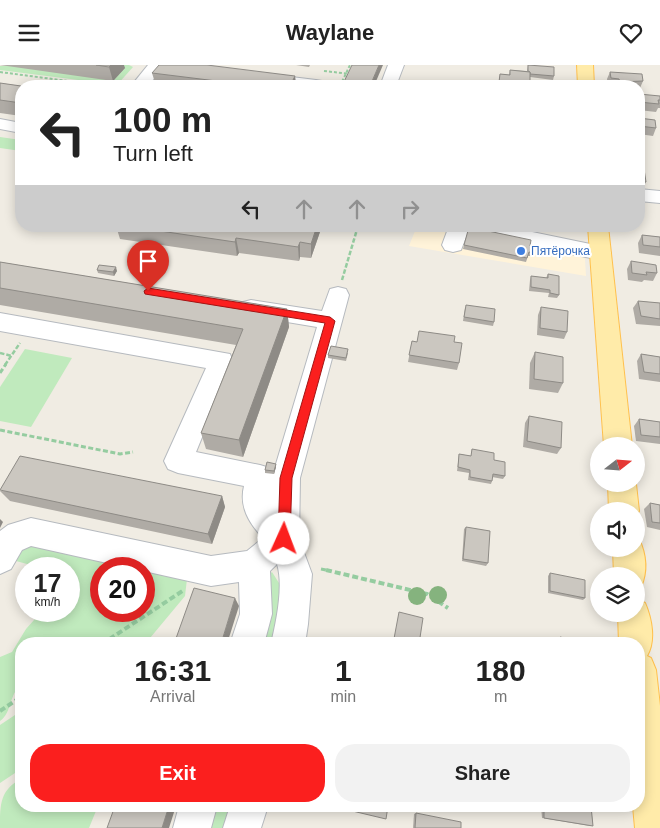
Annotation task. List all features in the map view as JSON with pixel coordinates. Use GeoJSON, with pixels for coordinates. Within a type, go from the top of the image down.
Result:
{"type":"FeatureCollection","features":[{"type":"Feature","properties":{"kind":"main road"},"geometry":{"type":"LineString","coordinates":[[585,65],[586,80]]}},
{"type":"Feature","properties":{"kind":"main road"},"geometry":{"type":"LineString","coordinates":[[598,232],[617,437]]}},
{"type":"Feature","properties":{"kind":"main road"},"geometry":{"type":"LineString","coordinates":[[635,622],[636,637]]}},
{"type":"Feature","properties":{"kind":"main road"},"geometry":{"type":"LineString","coordinates":[[645,709],[653,761],[654,828]]}},
{"type":"Feature","properties":{"kind":"street"},"geometry":{"type":"LineString","coordinates":[[146,80],[164,65]]}},
{"type":"Feature","properties":{"kind":"street"},"geometry":{"type":"LineString","coordinates":[[390,80],[396,65]]}},
{"type":"Feature","properties":{"kind":"street"},"geometry":{"type":"LineString","coordinates":[[245,76],[268,72],[313,80]]}},
{"type":"Feature","properties":{"kind":"street"},"geometry":{"type":"LineString","coordinates":[[0,125],[15,127]]}},
{"type":"Feature","properties":{"kind":"street"},"geometry":{"type":"LineString","coordinates":[[645,196],[660,197]]}},
{"type":"Feature","properties":{"kind":"street"},"geometry":{"type":"LineString","coordinates":[[488,232],[553,253],[600,253]]}},
{"type":"Feature","properties":{"kind":"street"},"geometry":{"type":"LineString","coordinates":[[289,637],[296,574],[284,539],[286,478],[338,295]]}},
{"type":"Feature","properties":{"kind":"street"},"geometry":{"type":"LineString","coordinates":[[226,304],[330,321]]}},
{"type":"Feature","properties":{"kind":"street"},"geometry":{"type":"LineString","coordinates":[[3,315],[31,327],[221,361],[178,461],[260,477],[255,495],[259,512],[284,539]]}},
{"type":"Feature","properties":{"kind":"street"},"geometry":{"type":"LineString","coordinates":[[0,559],[12,539],[20,533],[31,532],[211,571],[254,565],[284,539]]}},
{"type":"Feature","properties":{"kind":"street"},"geometry":{"type":"LineString","coordinates":[[249,637],[256,614],[254,565]]}},
{"type":"Feature","properties":{"kind":"street"},"geometry":{"type":"LineString","coordinates":[[192,828],[196,812]]}},
{"type":"Feature","properties":{"kind":"street"},"geometry":{"type":"LineString","coordinates":[[242,828],[247,812]]}},
{"type":"Feature","properties":{"kind":"path"},"geometry":{"type":"LineString","coordinates":[[343,80],[350,65]]}},
{"type":"Feature","properties":{"kind":"path"},"geometry":{"type":"LineString","coordinates":[[0,72],[60,80]]}},
{"type":"Feature","properties":{"kind":"path"},"geometry":{"type":"LineString","coordinates":[[323,80],[346,74],[352,75]]}},
{"type":"Feature","properties":{"kind":"path"},"geometry":{"type":"LineString","coordinates":[[338,295],[356,232]]}},
{"type":"Feature","properties":{"kind":"path"},"geometry":{"type":"LineString","coordinates":[[0,373],[31,327]]}},
{"type":"Feature","properties":{"kind":"path"},"geometry":{"type":"LineString","coordinates":[[0,353],[12,355]]}},
{"type":"Feature","properties":{"kind":"path"},"geometry":{"type":"LineString","coordinates":[[0,430],[120,454],[133,452]]}},
{"type":"Feature","properties":{"kind":"path"},"geometry":{"type":"LineString","coordinates":[[296,574],[308,570],[322,569],[428,594],[448,608]]}},
{"type":"Feature","properties":{"kind":"path"},"geometry":{"type":"LineString","coordinates":[[112,637],[211,571]]}},
{"type":"Feature","properties":{"kind":"path"},"geometry":{"type":"LineString","coordinates":[[0,711],[15,701]]}},
{"type":"Feature","properties":{"kind":"shaded area"},"geometry":{"type":"Polygon","coordinates":[[[415,232],[519,232],[584,245],[586,276],[409,246],[415,232]]]}},
{"type":"Feature","properties":{"kind":"green space"},"geometry":{"type":"Polygon","coordinates":[[[129,65],[133,67],[121,80],[78,80],[0,70],[0,66],[129,65]]]}},
{"type":"Feature","properties":{"kind":"green space"},"geometry":{"type":"Polygon","coordinates":[[[0,137],[15,139],[15,150],[0,148],[0,137]]]}},
{"type":"Feature","properties":{"kind":"green space"},"geometry":{"type":"Polygon","coordinates":[[[25,349],[72,358],[31,427],[0,421],[0,387],[25,349]]]}},
{"type":"Feature","properties":{"kind":"green space"},"geometry":{"type":"Polygon","coordinates":[[[31,540],[99,557],[90,557],[90,622],[155,622],[155,571],[187,579],[185,596],[151,637],[21,637],[32,622],[80,622],[80,557],[16,557],[17,545],[31,540]]]}},
{"type":"Feature","properties":{"kind":"green space"},"geometry":{"type":"Polygon","coordinates":[[[272,572],[279,583],[279,624],[276,637],[253,637],[259,584],[272,572]]]}},
{"type":"Feature","properties":{"kind":"green space"},"geometry":{"type":"Polygon","coordinates":[[[15,647],[15,692],[7,713],[0,721],[0,657],[12,652],[15,647]]]}},
{"type":"Feature","properties":{"kind":"green space"},"geometry":{"type":"Polygon","coordinates":[[[15,715],[15,773],[0,783],[0,725],[15,715]]]}},
{"type":"Feature","properties":{"kind":"green space"},"geometry":{"type":"Polygon","coordinates":[[[14,783],[15,812],[96,812],[89,828],[0,828],[1,805],[5,793],[14,783]]]}},
{"type":"Feature","properties":{"kind":"green space"},"geometry":{"type":"Polygon","coordinates":[[[211,812],[233,812],[227,828],[210,828],[211,812]]]}},
{"type":"Feature","properties":{"kind":"building"},"geometry":{"type":"Polygon","coordinates":[[[159,65],[207,65],[295,76],[293,80],[209,80],[152,73],[159,65]]]}},
{"type":"Feature","properties":{"kind":"building"},"geometry":{"type":"Polygon","coordinates":[[[352,65],[379,65],[373,80],[345,80],[352,65]]]}},
{"type":"Feature","properties":{"kind":"building"},"geometry":{"type":"Polygon","coordinates":[[[528,65],[554,67],[554,76],[530,74],[528,65]]]}},
{"type":"Feature","properties":{"kind":"building"},"geometry":{"type":"Polygon","coordinates":[[[510,70],[530,72],[530,80],[499,80],[500,74],[510,75],[510,70]]]}},
{"type":"Feature","properties":{"kind":"building"},"geometry":{"type":"Polygon","coordinates":[[[610,72],[642,74],[643,80],[619,80],[611,78],[610,72]]]}},
{"type":"Feature","properties":{"kind":"building"},"geometry":{"type":"Polygon","coordinates":[[[0,83],[15,85],[15,102],[0,100],[0,83]]]}},
{"type":"Feature","properties":{"kind":"building"},"geometry":{"type":"Polygon","coordinates":[[[645,95],[660,96],[659,104],[645,103],[645,95]]]}},
{"type":"Feature","properties":{"kind":"building"},"geometry":{"type":"Polygon","coordinates":[[[645,119],[655,120],[656,128],[645,127],[645,119]]]}},
{"type":"Feature","properties":{"kind":"building"},"geometry":{"type":"Polygon","coordinates":[[[167,232],[315,232],[311,244],[300,242],[298,247],[236,238],[235,242],[167,232]]]}},
{"type":"Feature","properties":{"kind":"building"},"geometry":{"type":"Polygon","coordinates":[[[468,232],[493,232],[531,240],[530,246],[535,247],[533,253],[529,252],[527,258],[464,245],[468,232]]]}},
{"type":"Feature","properties":{"kind":"building"},"geometry":{"type":"Polygon","coordinates":[[[642,235],[660,237],[660,247],[643,245],[642,235]]]}},
{"type":"Feature","properties":{"kind":"building"},"geometry":{"type":"Polygon","coordinates":[[[631,261],[656,265],[657,273],[646,272],[647,275],[632,273],[631,261]]]}},
{"type":"Feature","properties":{"kind":"building"},"geometry":{"type":"Polygon","coordinates":[[[0,262],[287,309],[239,440],[201,433],[243,329],[0,288],[0,262]]]}},
{"type":"Feature","properties":{"kind":"building"},"geometry":{"type":"Polygon","coordinates":[[[99,265],[116,267],[113,272],[97,270],[99,265]]]}},
{"type":"Feature","properties":{"kind":"building"},"geometry":{"type":"Polygon","coordinates":[[[548,274],[559,276],[559,295],[550,293],[550,290],[531,287],[531,276],[548,278],[548,274]]]}},
{"type":"Feature","properties":{"kind":"building"},"geometry":{"type":"Polygon","coordinates":[[[638,301],[660,303],[660,319],[641,316],[638,301]]]}},
{"type":"Feature","properties":{"kind":"building"},"geometry":{"type":"Polygon","coordinates":[[[466,305],[495,309],[494,322],[464,317],[466,305]]]}},
{"type":"Feature","properties":{"kind":"building"},"geometry":{"type":"Polygon","coordinates":[[[541,307],[568,311],[567,332],[540,328],[541,307]]]}},
{"type":"Feature","properties":{"kind":"building"},"geometry":{"type":"Polygon","coordinates":[[[419,331],[455,336],[454,342],[462,343],[459,363],[409,355],[412,341],[417,342],[419,331]]]}},
{"type":"Feature","properties":{"kind":"building"},"geometry":{"type":"Polygon","coordinates":[[[331,346],[348,349],[346,358],[328,355],[331,346]]]}},
{"type":"Feature","properties":{"kind":"building"},"geometry":{"type":"Polygon","coordinates":[[[535,352],[563,357],[563,383],[534,379],[535,352]]]}},
{"type":"Feature","properties":{"kind":"building"},"geometry":{"type":"Polygon","coordinates":[[[641,354],[660,357],[660,374],[644,372],[641,354]]]}},
{"type":"Feature","properties":{"kind":"building"},"geometry":{"type":"Polygon","coordinates":[[[529,416],[562,422],[561,448],[527,441],[529,416]]]}},
{"type":"Feature","properties":{"kind":"building"},"geometry":{"type":"Polygon","coordinates":[[[639,419],[660,422],[660,437],[641,435],[639,419]]]}},
{"type":"Feature","properties":{"kind":"building"},"geometry":{"type":"Polygon","coordinates":[[[472,449],[494,453],[494,460],[505,462],[505,476],[493,474],[492,481],[470,477],[470,470],[458,467],[459,454],[471,456],[472,449]]]}},
{"type":"Feature","properties":{"kind":"building"},"geometry":{"type":"Polygon","coordinates":[[[20,456],[222,496],[208,534],[0,490],[20,456]]]}},
{"type":"Feature","properties":{"kind":"building"},"geometry":{"type":"Polygon","coordinates":[[[267,462],[276,464],[274,471],[265,470],[267,462]]]}},
{"type":"Feature","properties":{"kind":"building"},"geometry":{"type":"Polygon","coordinates":[[[650,503],[660,505],[660,523],[652,522],[650,503]]]}},
{"type":"Feature","properties":{"kind":"building"},"geometry":{"type":"Polygon","coordinates":[[[466,527],[490,531],[488,563],[463,559],[466,527]]]}},
{"type":"Feature","properties":{"kind":"building"},"geometry":{"type":"Polygon","coordinates":[[[550,573],[585,580],[585,598],[550,591],[550,573]]]}},
{"type":"Feature","properties":{"kind":"building"},"geometry":{"type":"Polygon","coordinates":[[[194,588],[235,598],[223,637],[176,637],[194,588]]]}},
{"type":"Feature","properties":{"kind":"building"},"geometry":{"type":"Polygon","coordinates":[[[399,612],[423,618],[420,637],[394,637],[399,612]]]}},
{"type":"Feature","properties":{"kind":"building"},"geometry":{"type":"Polygon","coordinates":[[[113,812],[167,812],[162,828],[107,828],[113,812]]]}},
{"type":"Feature","properties":{"kind":"building"},"geometry":{"type":"Polygon","coordinates":[[[357,812],[387,812],[386,819],[357,812]]]}},
{"type":"Feature","properties":{"kind":"building"},"geometry":{"type":"Polygon","coordinates":[[[544,812],[592,812],[593,826],[544,818],[544,812]]]}},
{"type":"Feature","properties":{"kind":"building"},"geometry":{"type":"Polygon","coordinates":[[[416,813],[461,822],[461,828],[415,828],[416,813]]]}},
{"type":"Feature","properties":{"kind":"place","name":"Пятёрочка"},"geometry":{"type":"Point","coordinates":[521,251]}},
{"type":"Feature","properties":{"kind":"route"},"geometry":{"type":"LineString","coordinates":[[148,291],[330,321],[286,478],[284,539]]}}]}
